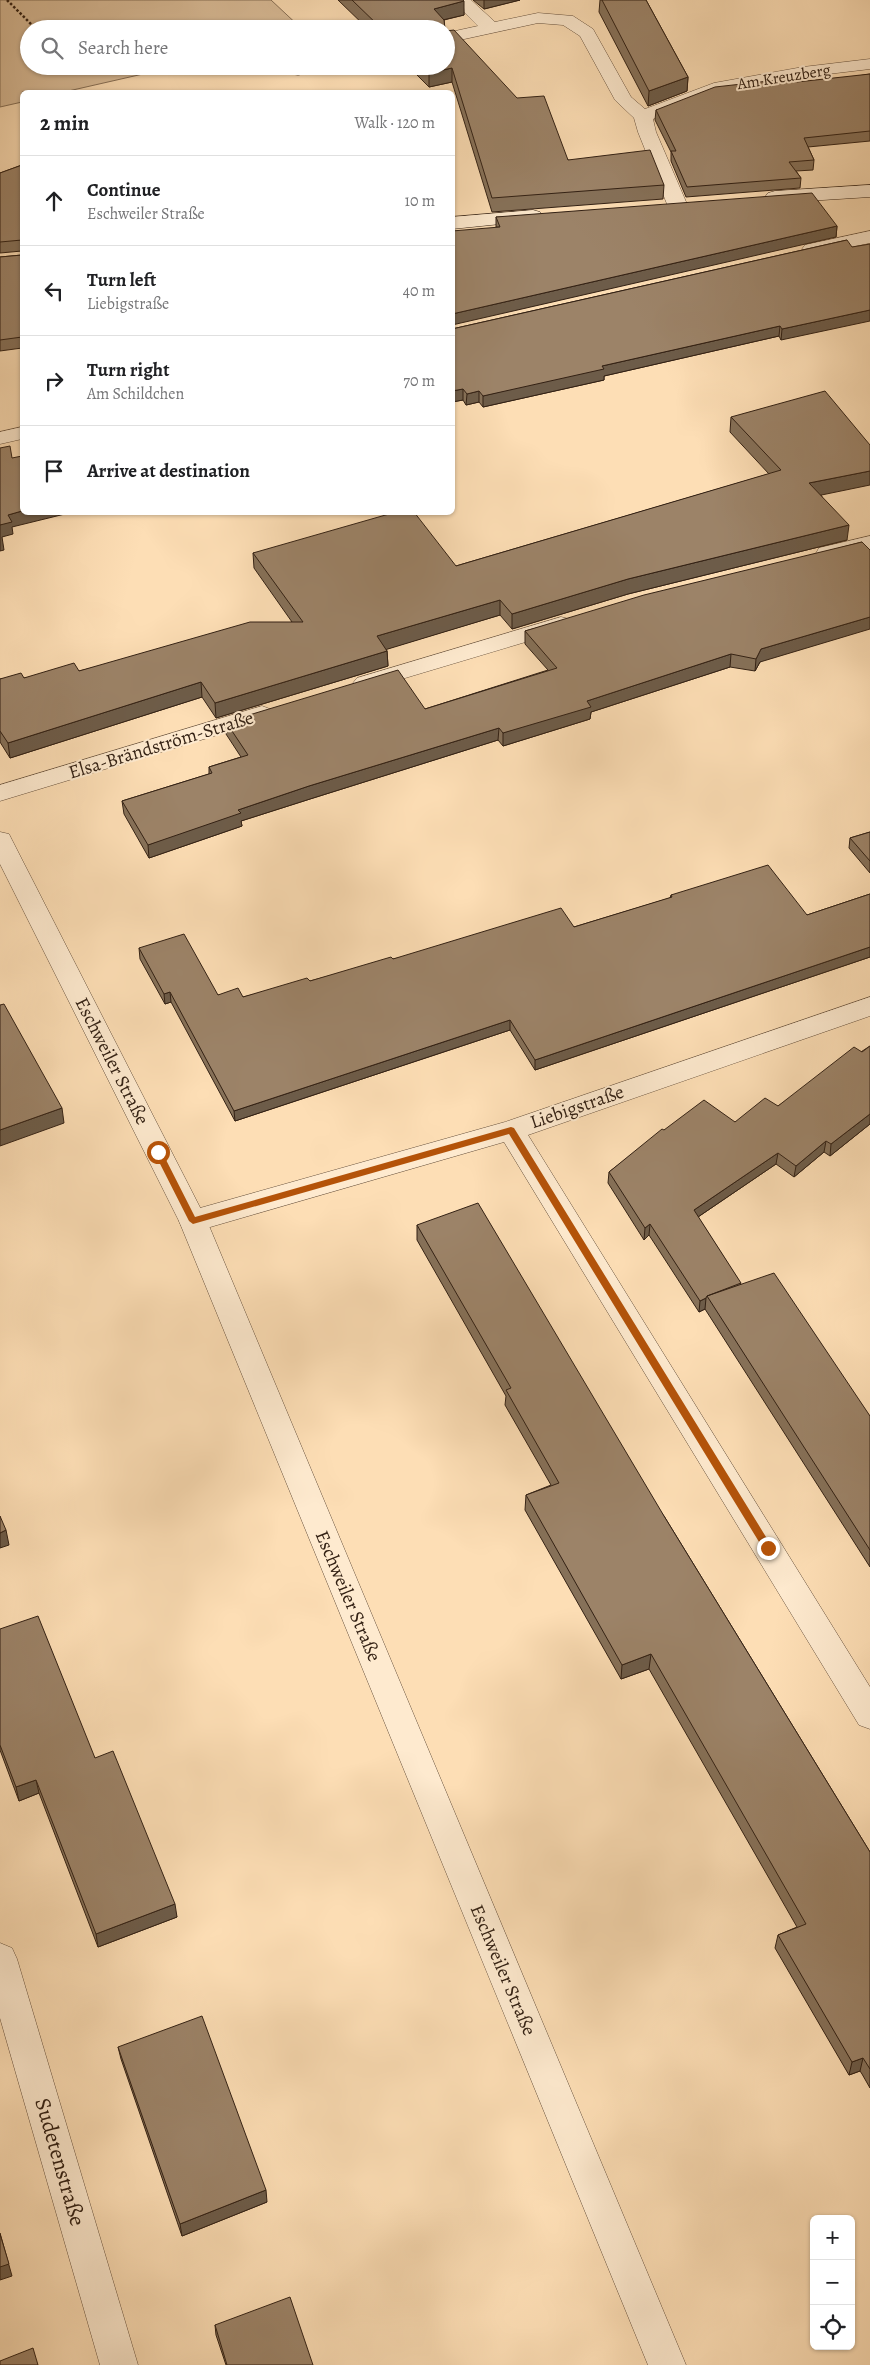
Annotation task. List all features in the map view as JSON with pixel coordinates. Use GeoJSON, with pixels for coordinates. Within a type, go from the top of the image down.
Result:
{"type":"FeatureCollection","features":[{"type":"Feature","properties":{"kind":"street"},"geometry":{"type":"LineString","coordinates":[[461,0],[491,28]]}},
{"type":"Feature","properties":{"kind":"street"},"geometry":{"type":"LineString","coordinates":[[455,36],[538,18],[567,20],[587,33],[624,100],[643,116],[647,132],[677,204]]}},
{"type":"Feature","properties":{"kind":"street","name":"Am Kreuzberg"},"geometry":{"type":"LineString","coordinates":[[643,116],[714,88],[804,72],[870,64]]}},
{"type":"Feature","properties":{"kind":"street"},"geometry":{"type":"LineString","coordinates":[[754,199],[870,191]]}},
{"type":"Feature","properties":{"kind":"street"},"geometry":{"type":"LineString","coordinates":[[658,206],[697,203]]}},
{"type":"Feature","properties":{"kind":"street"},"geometry":{"type":"LineString","coordinates":[[455,223],[550,215]]}},
{"type":"Feature","properties":{"kind":"street"},"geometry":{"type":"LineString","coordinates":[[792,254],[870,237]]}},
{"type":"Feature","properties":{"kind":"street"},"geometry":{"type":"LineString","coordinates":[[0,438],[20,433]]}},
{"type":"Feature","properties":{"kind":"street"},"geometry":{"type":"LineString","coordinates":[[805,558],[870,543]]}},
{"type":"Feature","properties":{"kind":"street"},"geometry":{"type":"LineString","coordinates":[[342,690],[580,618]]}},
{"type":"Feature","properties":{"kind":"street","name":"Elsa-Brändström-Straße"},"geometry":{"type":"LineString","coordinates":[[0,793],[285,707]]}},
{"type":"Feature","properties":{"kind":"street","name":"Eschweiler Straße"},"geometry":{"type":"LineString","coordinates":[[0,840],[193,1221],[667,2365]]}},
{"type":"Feature","properties":{"kind":"street","name":"Liebigstraße"},"geometry":{"type":"LineString","coordinates":[[193,1221],[511,1130],[870,1006]]}},
{"type":"Feature","properties":{"kind":"street"},"geometry":{"type":"LineString","coordinates":[[511,1130],[870,1715]]}},
{"type":"Feature","properties":{"kind":"street","name":"Sudetenstraße"},"geometry":{"type":"LineString","coordinates":[[0,1959],[119,2365]]}},
{"type":"Feature","properties":{"kind":"path"},"geometry":{"type":"LineString","coordinates":[[7,0],[27,20]]}},
{"type":"Feature","properties":{"kind":"shaded area"},"geometry":{"type":"Polygon","coordinates":[[[0,0],[271,0],[292,20],[20,20],[20,75],[139,75],[73,90],[20,90],[20,102],[0,107],[0,0]]]}},
{"type":"Feature","properties":{"kind":"building"},"geometry":{"type":"Polygon","coordinates":[[[352,0],[464,1],[434,9],[444,20],[373,20],[352,0]]]}},
{"type":"Feature","properties":{"kind":"building"},"geometry":{"type":"Polygon","coordinates":[[[602,0],[646,0],[688,77],[649,91],[602,0]]]}},
{"type":"Feature","properties":{"kind":"building"},"geometry":{"type":"Polygon","coordinates":[[[455,31],[517,98],[544,96],[568,160],[650,150],[664,185],[492,198],[454,75],[455,31]]]}},
{"type":"Feature","properties":{"kind":"building"},"geometry":{"type":"Polygon","coordinates":[[[870,74],[870,131],[804,138],[814,160],[789,162],[801,178],[687,187],[671,151],[676,151],[656,110],[715,87],[796,78],[797,82],[870,74]]]}},
{"type":"Feature","properties":{"kind":"building"},"geometry":{"type":"Polygon","coordinates":[[[20,166],[20,240],[0,242],[0,173],[20,166]]]}},
{"type":"Feature","properties":{"kind":"building"},"geometry":{"type":"Polygon","coordinates":[[[812,193],[837,226],[455,313],[455,231],[500,227],[496,217],[812,193]]]}},
{"type":"Feature","properties":{"kind":"building"},"geometry":{"type":"Polygon","coordinates":[[[847,240],[852,247],[870,244],[870,310],[782,329],[780,326],[602,366],[604,369],[483,396],[479,391],[467,394],[463,389],[455,390],[455,328],[847,240]]]}},
{"type":"Feature","properties":{"kind":"building"},"geometry":{"type":"Polygon","coordinates":[[[20,255],[20,337],[0,340],[0,257],[20,255]]]}},
{"type":"Feature","properties":{"kind":"building"},"geometry":{"type":"Polygon","coordinates":[[[825,391],[870,445],[870,471],[809,483],[849,525],[628,579],[512,614],[500,600],[377,636],[387,651],[215,703],[201,682],[8,743],[0,731],[0,679],[21,673],[24,678],[74,663],[79,671],[250,622],[303,622],[253,553],[386,515],[416,515],[456,566],[781,470],[731,417],[825,391]]]}},
{"type":"Feature","properties":{"kind":"building"},"geometry":{"type":"Polygon","coordinates":[[[10,446],[12,458],[20,456],[20,512],[8,515],[12,522],[0,525],[0,448],[10,446]]]}},
{"type":"Feature","properties":{"kind":"building"},"geometry":{"type":"Polygon","coordinates":[[[862,542],[870,550],[870,617],[761,649],[756,659],[731,654],[587,701],[591,707],[503,733],[499,728],[309,786],[238,810],[241,813],[148,845],[122,801],[212,773],[209,767],[248,755],[226,722],[398,670],[425,709],[557,668],[525,631],[644,595],[862,542]]]}},
{"type":"Feature","properties":{"kind":"building"},"geometry":{"type":"Polygon","coordinates":[[[870,832],[870,861],[850,838],[870,832]]]}},
{"type":"Feature","properties":{"kind":"building"},"geometry":{"type":"Polygon","coordinates":[[[768,865],[807,915],[870,894],[870,947],[535,1060],[510,1020],[234,1111],[170,992],[164,994],[139,948],[184,934],[218,995],[238,988],[243,997],[307,978],[310,981],[391,957],[393,959],[561,908],[574,927],[768,865]]]}},
{"type":"Feature","properties":{"kind":"building"},"geometry":{"type":"Polygon","coordinates":[[[4,1004],[62,1108],[0,1130],[0,1005],[4,1004]]]}},
{"type":"Feature","properties":{"kind":"building"},"geometry":{"type":"Polygon","coordinates":[[[870,1046],[870,1114],[831,1144],[826,1141],[796,1166],[778,1153],[694,1210],[741,1283],[707,1296],[700,1301],[650,1224],[645,1228],[609,1172],[662,1129],[664,1130],[704,1100],[735,1122],[765,1098],[778,1106],[854,1047],[862,1052],[870,1046]]]}},
{"type":"Feature","properties":{"kind":"building"},"geometry":{"type":"Polygon","coordinates":[[[478,1203],[664,1516],[870,1852],[870,2069],[863,2058],[852,2062],[778,1935],[806,1924],[651,1654],[622,1665],[526,1495],[559,1483],[506,1390],[511,1388],[417,1225],[478,1203]]]}},
{"type":"Feature","properties":{"kind":"building"},"geometry":{"type":"Polygon","coordinates":[[[774,1273],[870,1416],[870,1550],[707,1296],[774,1273]]]}},
{"type":"Feature","properties":{"kind":"building"},"geometry":{"type":"Polygon","coordinates":[[[0,1516],[6,1530],[0,1533],[0,1516]]]}},
{"type":"Feature","properties":{"kind":"building"},"geometry":{"type":"Polygon","coordinates":[[[38,1616],[95,1758],[113,1751],[175,1904],[96,1934],[36,1780],[16,1787],[0,1745],[0,1629],[38,1616]]]}},
{"type":"Feature","properties":{"kind":"building"},"geometry":{"type":"Polygon","coordinates":[[[202,2016],[266,2190],[180,2224],[118,2047],[202,2016]]]}},
{"type":"Feature","properties":{"kind":"building"},"geometry":{"type":"Polygon","coordinates":[[[0,2234],[9,2264],[0,2267],[0,2234]]]}},
{"type":"Feature","properties":{"kind":"building"},"geometry":{"type":"Polygon","coordinates":[[[290,2297],[313,2365],[227,2365],[215,2325],[290,2297]]]}},
{"type":"Feature","properties":{"kind":"building"},"geometry":{"type":"Polygon","coordinates":[[[33,2348],[38,2365],[0,2365],[0,2361],[33,2348]]]}},
{"type":"Feature","properties":{"kind":"route"},"geometry":{"type":"LineString","coordinates":[[158,1152],[193,1221],[511,1130],[768,1548]]}}]}
